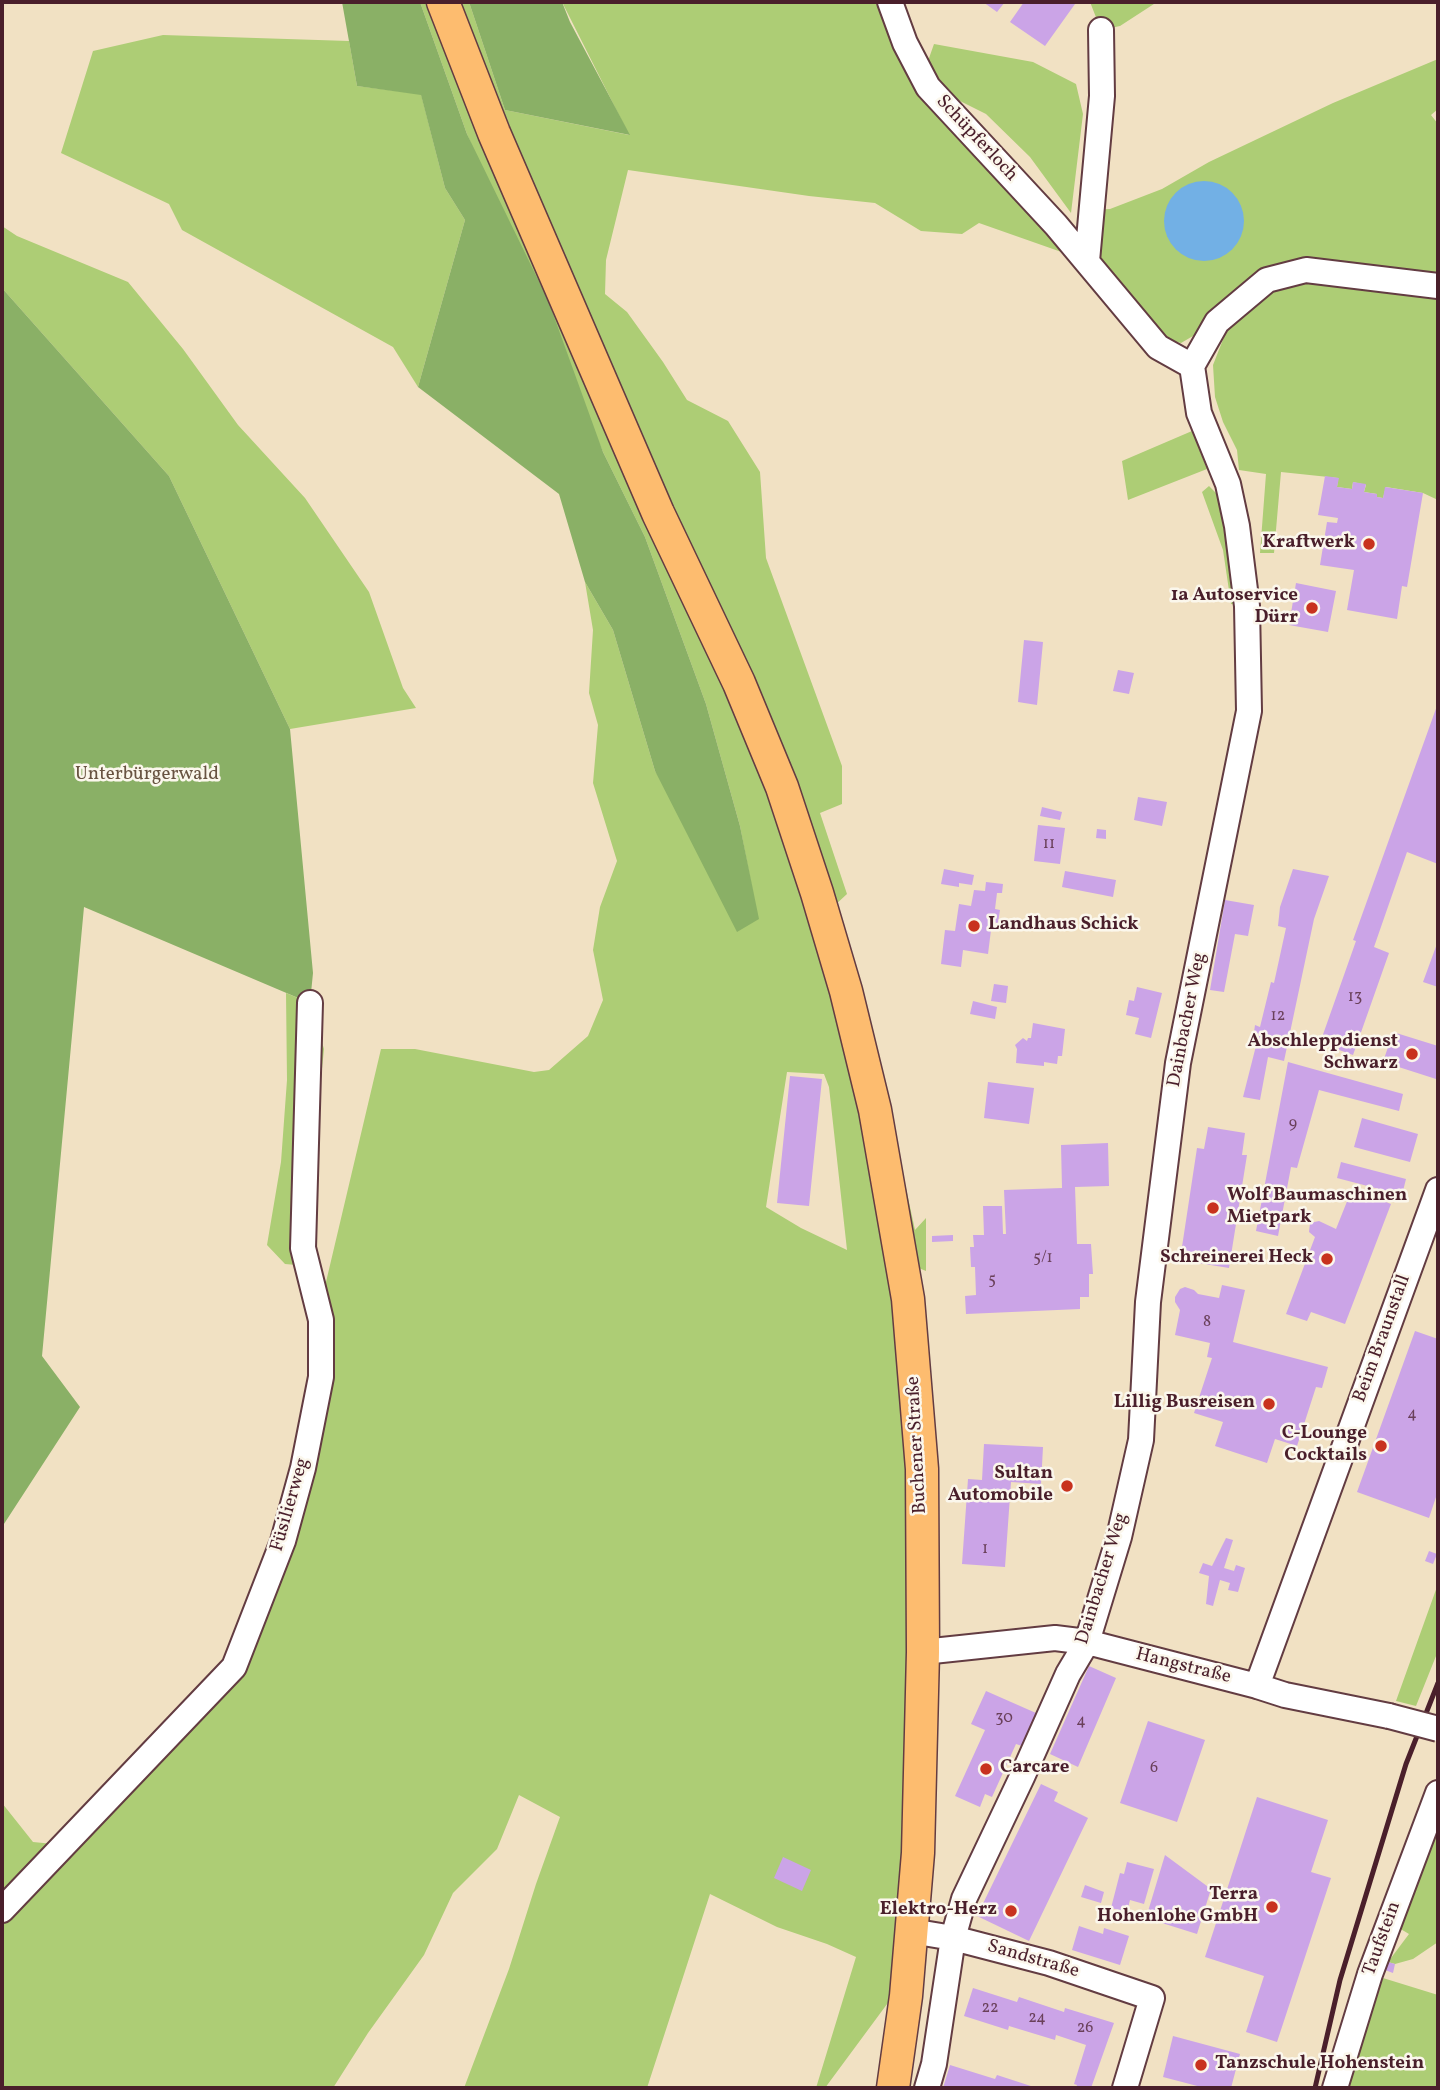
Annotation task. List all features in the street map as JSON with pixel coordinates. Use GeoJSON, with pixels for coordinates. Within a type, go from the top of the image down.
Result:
{"type":"FeatureCollection","features":[{"type":"Feature","properties":{"kind":"main road","name":"Buchener Straße"},"geometry":{"type":"LineString","coordinates":[[443,2],[494,133],[658,513],[739,683],[792,816],[843,979],[872,1096],[908,1299],[922,1469],[923,1652],[918,1853],[906,1996],[893,2088]]}},
{"type":"Feature","properties":{"kind":"street","name":"Schüpferloch"},"geometry":{"type":"LineString","coordinates":[[890,2],[905,43],[928,87],[1056,225],[1158,347],[1192,366]]}},
{"type":"Feature","properties":{"kind":"street"},"geometry":{"type":"LineString","coordinates":[[1087,261],[1102,96],[1101,30]]}},
{"type":"Feature","properties":{"kind":"street"},"geometry":{"type":"LineString","coordinates":[[1192,366],[1217,322],[1267,280],[1306,270],[1438,286]]}},
{"type":"Feature","properties":{"kind":"street","name":"Dainbacher Weg"},"geometry":{"type":"LineString","coordinates":[[953,1938],[964,1899],[1068,1674],[1087,1642],[1119,1537],[1141,1440],[1148,1302],[1178,1063],[1249,711],[1247,606],[1237,526],[1228,484],[1199,413],[1192,366]]}},
{"type":"Feature","properties":{"kind":"street","name":"Füsilierweg"},"geometry":{"type":"LineString","coordinates":[[2,1910],[234,1667],[283,1541],[303,1468],[321,1377],[321,1320],[303,1248],[310,1003]]}},
{"type":"Feature","properties":{"kind":"street","name":"Beim Braunstall"},"geometry":{"type":"LineString","coordinates":[[1257,1686],[1438,1190]]}},
{"type":"Feature","properties":{"kind":"street","name":"Hangstraße"},"geometry":{"type":"LineString","coordinates":[[923,1652],[1055,1638],[1087,1642],[1285,1695],[1438,1729]]}},
{"type":"Feature","properties":{"kind":"street","name":"Taufstein"},"geometry":{"type":"LineString","coordinates":[[1335,2088],[1370,1974],[1438,1793]]}},
{"type":"Feature","properties":{"kind":"street","name":"Sandstraße"},"geometry":{"type":"LineString","coordinates":[[911,1931],[953,1938],[1049,1963],[1152,1998],[1125,2088]]}},
{"type":"Feature","properties":{"kind":"street"},"geometry":{"type":"LineString","coordinates":[[927,2088],[934,2064],[953,1938]]}},
{"type":"Feature","properties":{"kind":"green space"},"geometry":{"type":"Polygon","coordinates":[[[342,2],[420,2],[467,134],[548,300],[603,452],[645,537],[706,704],[740,826],[759,919],[737,932],[655,771],[613,630],[585,582],[559,494],[418,387],[465,220],[445,188],[421,95],[357,86],[342,2]]]}},
{"type":"Feature","properties":{"kind":"green space"},"geometry":{"type":"Polygon","coordinates":[[[420,2],[469,2],[505,110],[629,135],[562,2],[885,2],[905,43],[1086,260],[1090,210],[1110,209],[1162,189],[1209,162],[1333,103],[1438,59],[1438,109],[1431,115],[1438,124],[1438,500],[1423,493],[1386,487],[1383,498],[1377,497],[1377,494],[1364,492],[1366,485],[1353,482],[1352,489],[1337,487],[1338,478],[1281,472],[1274,553],[1260,553],[1266,474],[1239,470],[1237,450],[1223,422],[1215,397],[1213,365],[1224,337],[1217,322],[1181,343],[1161,338],[1087,261],[979,223],[962,234],[921,231],[875,203],[628,170],[606,260],[605,294],[627,312],[687,400],[728,421],[760,472],[766,558],[842,766],[842,804],[820,813],[847,894],[834,906],[896,1142],[915,1230],[926,1218],[926,1271],[902,1261],[923,1652],[893,1996],[825,2088],[816,2088],[856,1957],[777,1927],[710,1894],[647,2088],[464,2088],[509,1969],[560,1817],[519,1795],[497,1849],[453,1893],[424,1955],[368,2033],[333,2088],[2,2088],[2,1803],[33,1842],[64,1845],[234,1667],[321,1377],[308,1266],[285,1264],[267,1245],[281,1162],[287,1080],[286,993],[310,1003],[324,1049],[304,1248],[326,1282],[381,1049],[415,1049],[534,1072],[549,1070],[588,1036],[603,1000],[593,950],[600,907],[617,861],[593,783],[598,725],[589,693],[593,630],[585,582],[613,630],[655,771],[758,919],[740,826],[706,704],[645,537],[603,452],[467,134],[420,2]],[[787,1072],[766,1207],[801,1228],[847,1250],[829,1087],[824,1074],[787,1072]]]}},
{"type":"Feature","properties":{"kind":"green space"},"geometry":{"type":"Polygon","coordinates":[[[469,2],[562,2],[630,135],[505,110],[469,2]]]}},
{"type":"Feature","properties":{"kind":"green space"},"geometry":{"type":"Polygon","coordinates":[[[1090,2],[1157,2],[1120,26],[1101,30],[1090,2]]]}},
{"type":"Feature","properties":{"kind":"green space"},"geometry":{"type":"Polygon","coordinates":[[[163,35],[349,41],[357,86],[421,94],[445,188],[465,220],[418,387],[393,347],[182,230],[169,204],[61,153],[93,51],[163,35]]]}},
{"type":"Feature","properties":{"kind":"green space"},"geometry":{"type":"Polygon","coordinates":[[[934,44],[1033,62],[1076,84],[1083,114],[1071,213],[1030,157],[986,114],[948,95],[928,61],[934,44]]]}},
{"type":"Feature","properties":{"kind":"green space"},"geometry":{"type":"Polygon","coordinates":[[[2,226],[17,236],[128,282],[183,349],[238,425],[305,498],[369,592],[403,688],[416,708],[290,729],[169,476],[2,288],[2,226]]]}},
{"type":"Feature","properties":{"kind":"green space","name":"Unterbürgerwald"},"geometry":{"type":"Polygon","coordinates":[[[2,288],[169,476],[290,729],[313,973],[310,1003],[84,907],[42,1356],[80,1407],[2,1527],[2,288]]]}},
{"type":"Feature","properties":{"kind":"green space"},"geometry":{"type":"Polygon","coordinates":[[[1192,431],[1207,469],[1128,500],[1122,461],[1192,431]]]}},
{"type":"Feature","properties":{"kind":"green space"},"geometry":{"type":"Polygon","coordinates":[[[1209,486],[1221,498],[1247,606],[1231,604],[1223,550],[1202,492],[1209,486]]]}},
{"type":"Feature","properties":{"kind":"green space"},"geometry":{"type":"Polygon","coordinates":[[[1438,1584],[1438,1651],[1416,1706],[1396,1701],[1438,1584]]]}},
{"type":"Feature","properties":{"kind":"green space"},"geometry":{"type":"Polygon","coordinates":[[[1438,1793],[1438,1942],[1413,1959],[1395,1964],[1388,1962],[1409,1934],[1389,1922],[1438,1793]]]}},
{"type":"Feature","properties":{"kind":"green space"},"geometry":{"type":"Polygon","coordinates":[[[1370,1974],[1438,1995],[1438,2088],[1335,2088],[1370,1974]]]}},
{"type":"Feature","properties":{"kind":"water"},"geometry":{"type":"Polygon","coordinates":[[[1196,181],[1212,181],[1233,192],[1244,213],[1244,229],[1233,250],[1212,261],[1196,261],[1182,255],[1170,243],[1164,229],[1164,213],[1170,199],[1182,187],[1196,181]]]}},
{"type":"Feature","properties":{"kind":"building"},"geometry":{"type":"Polygon","coordinates":[[[983,2],[1005,2],[997,12],[983,2]]]}},
{"type":"Feature","properties":{"kind":"building"},"geometry":{"type":"Polygon","coordinates":[[[1024,2],[1075,4],[1045,46],[1010,22],[1024,2]]]}},
{"type":"Feature","properties":{"kind":"building","name":"Kraftwerk"},"geometry":{"type":"Polygon","coordinates":[[[1325,476],[1339,478],[1337,487],[1352,489],[1353,482],[1366,484],[1364,492],[1377,494],[1377,497],[1383,498],[1385,487],[1423,493],[1407,587],[1402,586],[1397,619],[1347,610],[1354,570],[1320,565],[1327,522],[1337,523],[1338,518],[1318,515],[1325,476]]]}},
{"type":"Feature","properties":{"kind":"building","name":"1a Autoservice Dürr"},"geometry":{"type":"Polygon","coordinates":[[[1296,583],[1336,591],[1328,632],[1289,625],[1296,583]]]}},
{"type":"Feature","properties":{"kind":"building"},"geometry":{"type":"Polygon","coordinates":[[[1024,640],[1043,642],[1037,705],[1018,702],[1024,640]]]}},
{"type":"Feature","properties":{"kind":"building"},"geometry":{"type":"Polygon","coordinates":[[[1118,670],[1134,673],[1129,694],[1113,691],[1118,670]]]}},
{"type":"Feature","properties":{"kind":"building"},"geometry":{"type":"Polygon","coordinates":[[[1438,703],[1438,864],[1407,852],[1374,947],[1389,953],[1353,1055],[1320,1043],[1356,941],[1353,940],[1438,703]]]}},
{"type":"Feature","properties":{"kind":"building"},"geometry":{"type":"Polygon","coordinates":[[[1138,797],[1167,802],[1162,826],[1134,820],[1138,797]]]}},
{"type":"Feature","properties":{"kind":"building"},"geometry":{"type":"Polygon","coordinates":[[[1042,807],[1062,812],[1060,820],[1040,816],[1042,807]]]}},
{"type":"Feature","properties":{"kind":"building"},"geometry":{"type":"Polygon","coordinates":[[[1038,825],[1065,828],[1060,864],[1034,861],[1038,825]]]}},
{"type":"Feature","properties":{"kind":"building"},"geometry":{"type":"Polygon","coordinates":[[[1097,829],[1106,830],[1106,839],[1096,838],[1097,829]]]}},
{"type":"Feature","properties":{"kind":"building"},"geometry":{"type":"Polygon","coordinates":[[[944,869],[974,875],[972,885],[959,883],[959,887],[941,884],[944,869]]]}},
{"type":"Feature","properties":{"kind":"building"},"geometry":{"type":"Polygon","coordinates":[[[1293,869],[1329,876],[1314,919],[1284,1061],[1268,1057],[1260,1100],[1243,1097],[1259,1034],[1254,1032],[1255,1025],[1260,1027],[1271,982],[1274,983],[1286,928],[1278,926],[1280,907],[1293,869]]]}},
{"type":"Feature","properties":{"kind":"building"},"geometry":{"type":"Polygon","coordinates":[[[1065,871],[1116,880],[1113,897],[1062,887],[1065,871]]]}},
{"type":"Feature","properties":{"kind":"building","name":"Landhaus Schick"},"geometry":{"type":"Polygon","coordinates":[[[986,882],[1003,884],[1002,893],[997,893],[995,909],[1000,910],[998,923],[992,922],[988,954],[963,950],[961,967],[941,964],[945,930],[955,931],[959,904],[971,906],[974,890],[985,891],[986,882]]]}},
{"type":"Feature","properties":{"kind":"building"},"geometry":{"type":"Polygon","coordinates":[[[1225,900],[1254,905],[1248,936],[1235,934],[1224,992],[1210,990],[1225,900]]]}},
{"type":"Feature","properties":{"kind":"building"},"geometry":{"type":"Polygon","coordinates":[[[1438,941],[1438,987],[1423,982],[1438,941]]]}},
{"type":"Feature","properties":{"kind":"building"},"geometry":{"type":"Polygon","coordinates":[[[994,984],[1008,986],[1006,1003],[991,1001],[994,984]]]}},
{"type":"Feature","properties":{"kind":"building"},"geometry":{"type":"Polygon","coordinates":[[[1137,987],[1162,993],[1151,1038],[1135,1034],[1139,1018],[1126,1015],[1129,1000],[1134,1001],[1137,987]]]}},
{"type":"Feature","properties":{"kind":"building"},"geometry":{"type":"Polygon","coordinates":[[[973,1001],[997,1007],[995,1019],[970,1014],[973,1001]]]}},
{"type":"Feature","properties":{"kind":"building"},"geometry":{"type":"Polygon","coordinates":[[[1033,1023],[1065,1029],[1062,1056],[1058,1056],[1057,1064],[1044,1062],[1044,1066],[1016,1063],[1015,1045],[1023,1038],[1027,1041],[1031,1038],[1033,1023]]]}},
{"type":"Feature","properties":{"kind":"building","name":"Abschleppdienst Schwarz"},"geometry":{"type":"Polygon","coordinates":[[[1393,1032],[1438,1046],[1436,1079],[1383,1062],[1393,1032]]]}},
{"type":"Feature","properties":{"kind":"building"},"geometry":{"type":"Polygon","coordinates":[[[1288,1062],[1403,1094],[1399,1111],[1319,1090],[1297,1168],[1291,1167],[1278,1236],[1256,1231],[1288,1062]]]}},
{"type":"Feature","properties":{"kind":"building"},"geometry":{"type":"Polygon","coordinates":[[[790,1076],[822,1079],[809,1206],[777,1203],[790,1076]]]}},
{"type":"Feature","properties":{"kind":"building"},"geometry":{"type":"Polygon","coordinates":[[[988,1082],[1034,1088],[1029,1124],[984,1118],[988,1082]]]}},
{"type":"Feature","properties":{"kind":"building"},"geometry":{"type":"Polygon","coordinates":[[[1362,1118],[1418,1134],[1410,1162],[1354,1147],[1362,1118]]]}},
{"type":"Feature","properties":{"kind":"building","name":"Wolf Baumaschinen Mietpark"},"geometry":{"type":"Polygon","coordinates":[[[1208,1127],[1245,1133],[1242,1155],[1247,1155],[1229,1268],[1180,1260],[1197,1148],[1204,1149],[1208,1127]]]}},
{"type":"Feature","properties":{"kind":"building"},"geometry":{"type":"Polygon","coordinates":[[[1108,1143],[1109,1186],[1075,1187],[1077,1244],[1091,1244],[1093,1274],[1089,1274],[1089,1297],[1080,1297],[1080,1309],[966,1314],[965,1296],[976,1295],[975,1267],[971,1267],[970,1247],[974,1247],[973,1235],[984,1235],[983,1206],[1002,1206],[1003,1234],[1006,1234],[1004,1190],[1062,1188],[1061,1145],[1108,1143]]]}},
{"type":"Feature","properties":{"kind":"building"},"geometry":{"type":"Polygon","coordinates":[[[1341,1162],[1406,1179],[1402,1195],[1337,1178],[1341,1162]]]}},
{"type":"Feature","properties":{"kind":"building","name":"Schreinerei Heck"},"geometry":{"type":"Polygon","coordinates":[[[1352,1189],[1391,1204],[1345,1324],[1311,1312],[1307,1321],[1286,1314],[1315,1237],[1309,1232],[1310,1223],[1319,1221],[1336,1229],[1352,1189]]]}},
{"type":"Feature","properties":{"kind":"building"},"geometry":{"type":"Polygon","coordinates":[[[953,1235],[953,1241],[932,1242],[932,1236],[953,1235]]]}},
{"type":"Feature","properties":{"kind":"building"},"geometry":{"type":"Polygon","coordinates":[[[1222,1285],[1245,1290],[1233,1342],[1328,1367],[1322,1388],[1316,1387],[1297,1446],[1275,1439],[1267,1463],[1215,1446],[1223,1422],[1194,1413],[1212,1358],[1207,1357],[1210,1343],[1175,1335],[1180,1310],[1175,1297],[1180,1289],[1185,1287],[1198,1294],[1219,1298],[1222,1285]]]}},
{"type":"Feature","properties":{"kind":"building"},"geometry":{"type":"Polygon","coordinates":[[[1415,1331],[1438,1339],[1438,1491],[1429,1518],[1357,1492],[1415,1331]]]}},
{"type":"Feature","properties":{"kind":"building"},"geometry":{"type":"Polygon","coordinates":[[[984,1444],[1043,1447],[1041,1484],[1011,1482],[1005,1567],[962,1564],[968,1479],[982,1480],[984,1444]]]}},
{"type":"Feature","properties":{"kind":"building"},"geometry":{"type":"Polygon","coordinates":[[[1226,1538],[1233,1540],[1224,1568],[1234,1571],[1236,1565],[1245,1568],[1238,1592],[1228,1590],[1230,1583],[1220,1580],[1213,1606],[1206,1604],[1209,1576],[1199,1573],[1203,1563],[1212,1566],[1226,1538]]]}},
{"type":"Feature","properties":{"kind":"building"},"geometry":{"type":"Polygon","coordinates":[[[1429,1551],[1437,1554],[1433,1564],[1425,1561],[1429,1551]]]}},
{"type":"Feature","properties":{"kind":"building"},"geometry":{"type":"Polygon","coordinates":[[[1089,1666],[1116,1678],[1078,1767],[1050,1754],[1089,1666]]]}},
{"type":"Feature","properties":{"kind":"building"},"geometry":{"type":"Polygon","coordinates":[[[986,1691],[1036,1713],[1022,1746],[1016,1744],[992,1797],[985,1794],[980,1807],[955,1796],[985,1730],[971,1724],[986,1691]]]}},
{"type":"Feature","properties":{"kind":"building"},"geometry":{"type":"Polygon","coordinates":[[[1148,1721],[1205,1740],[1177,1822],[1120,1803],[1148,1721]]]}},
{"type":"Feature","properties":{"kind":"building"},"geometry":{"type":"Polygon","coordinates":[[[1041,1784],[1058,1792],[1054,1801],[1088,1818],[1029,1941],[977,1916],[1041,1784]]]}},
{"type":"Feature","properties":{"kind":"building","name":"Terra Hohenlohe GmbH"},"geometry":{"type":"Polygon","coordinates":[[[1257,1797],[1328,1820],[1311,1872],[1331,1878],[1277,2042],[1246,2032],[1264,1976],[1205,1957],[1257,1797]]]}},
{"type":"Feature","properties":{"kind":"building"},"geometry":{"type":"Polygon","coordinates":[[[1165,1855],[1211,1889],[1197,1934],[1146,1918],[1165,1855]]]}},
{"type":"Feature","properties":{"kind":"building"},"geometry":{"type":"Polygon","coordinates":[[[783,1857],[811,1870],[802,1891],[774,1878],[783,1857]]]}},
{"type":"Feature","properties":{"kind":"building"},"geometry":{"type":"Polygon","coordinates":[[[1127,1862],[1154,1869],[1144,1904],[1130,1900],[1127,1912],[1111,1908],[1120,1873],[1124,1874],[1127,1862]]]}},
{"type":"Feature","properties":{"kind":"building"},"geometry":{"type":"Polygon","coordinates":[[[1085,1885],[1104,1892],[1101,1903],[1081,1897],[1085,1885]]]}},
{"type":"Feature","properties":{"kind":"building"},"geometry":{"type":"Polygon","coordinates":[[[1079,1926],[1103,1934],[1104,1928],[1129,1936],[1120,1965],[1072,1950],[1079,1926]]]}},
{"type":"Feature","properties":{"kind":"building"},"geometry":{"type":"Polygon","coordinates":[[[1388,1962],[1395,1964],[1393,1973],[1385,1970],[1388,1962]]]}},
{"type":"Feature","properties":{"kind":"building"},"geometry":{"type":"Polygon","coordinates":[[[973,1988],[1017,2002],[1019,1997],[1064,2012],[1065,2008],[1114,2023],[1091,2088],[1076,2088],[1077,2085],[1074,2084],[1086,2045],[1056,2035],[1055,2040],[1009,2026],[1008,2030],[964,2016],[973,1988]]]}},
{"type":"Feature","properties":{"kind":"building","name":"Tanzschule Hohenstein"},"geometry":{"type":"Polygon","coordinates":[[[1173,2036],[1240,2054],[1231,2088],[1205,2088],[1163,2077],[1173,2036]]]}},
{"type":"Feature","properties":{"kind":"building"},"geometry":{"type":"Polygon","coordinates":[[[950,2065],[995,2079],[997,2075],[1037,2088],[943,2088],[950,2065]]]}},
{"type":"Feature","properties":{"kind":"railway"},"geometry":{"type":"LineString","coordinates":[[1315,2088],[1340,1980],[1406,1764],[1438,1683]]}},
{"type":"Feature","properties":{"kind":"place","name":"Kraftwerk"},"geometry":{"type":"Point","coordinates":[1369,544]}},
{"type":"Feature","properties":{"kind":"place","name":"1a Autoservice Dürr"},"geometry":{"type":"Point","coordinates":[1312,608]}},
{"type":"Feature","properties":{"kind":"place","name":"Landhaus Schick"},"geometry":{"type":"Point","coordinates":[974,926]}},
{"type":"Feature","properties":{"kind":"place","name":"Abschleppdienst Schwarz"},"geometry":{"type":"Point","coordinates":[1412,1054]}},
{"type":"Feature","properties":{"kind":"place","name":"Wolf Baumaschinen Mietpark"},"geometry":{"type":"Point","coordinates":[1213,1208]}},
{"type":"Feature","properties":{"kind":"place","name":"Schreinerei Heck"},"geometry":{"type":"Point","coordinates":[1327,1259]}},
{"type":"Feature","properties":{"kind":"place","name":"Lillig Busreisen"},"geometry":{"type":"Point","coordinates":[1269,1404]}},
{"type":"Feature","properties":{"kind":"place","name":"C-Lounge Cocktails"},"geometry":{"type":"Point","coordinates":[1381,1446]}},
{"type":"Feature","properties":{"kind":"place","name":"Sultan Automobile"},"geometry":{"type":"Point","coordinates":[1067,1486]}},
{"type":"Feature","properties":{"kind":"place","name":"Carcare"},"geometry":{"type":"Point","coordinates":[986,1769]}},
{"type":"Feature","properties":{"kind":"place","name":"Terra Hohenlohe GmbH"},"geometry":{"type":"Point","coordinates":[1272,1907]}},
{"type":"Feature","properties":{"kind":"place","name":"Elektro-Herz"},"geometry":{"type":"Point","coordinates":[1011,1911]}},
{"type":"Feature","properties":{"kind":"place","name":"Tanzschule Hohenstein"},"geometry":{"type":"Point","coordinates":[1201,2065]}}]}
